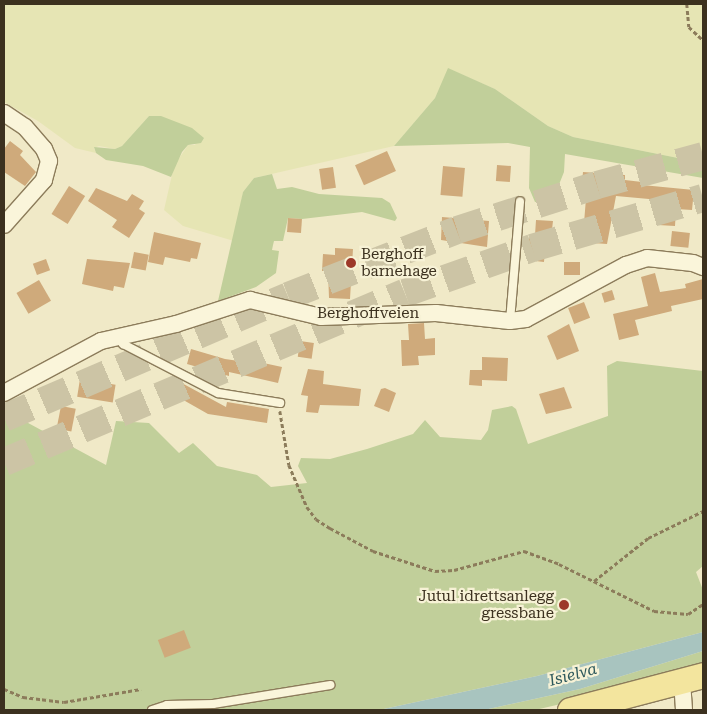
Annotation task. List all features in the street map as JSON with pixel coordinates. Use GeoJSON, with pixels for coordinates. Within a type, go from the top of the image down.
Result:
{"type":"FeatureCollection","features":[{"type":"Feature","properties":{"kind":"main road"},"geometry":{"type":"LineString","coordinates":[[570,710],[692,678]]}},
{"type":"Feature","properties":{"kind":"street"},"geometry":{"type":"LineString","coordinates":[[4,113],[25,127],[44,149],[50,162],[44,180],[4,225]]}},
{"type":"Feature","properties":{"kind":"street","name":"Berghoffveien"},"geometry":{"type":"LineString","coordinates":[[5,389],[74,354],[117,336],[176,324],[250,300],[321,317],[436,314],[510,321],[526,319],[626,264],[647,258],[685,261],[703,267]]}},
{"type":"Feature","properties":{"kind":"street"},"geometry":{"type":"LineString","coordinates":[[684,710],[692,678]]}},
{"type":"Feature","properties":{"kind":"lane"},"geometry":{"type":"LineString","coordinates":[[510,321],[520,202]]}},
{"type":"Feature","properties":{"kind":"lane"},"geometry":{"type":"LineString","coordinates":[[117,336],[123,344],[218,392],[280,403]]}},
{"type":"Feature","properties":{"kind":"lane"},"geometry":{"type":"LineString","coordinates":[[152,710],[167,705],[213,704],[330,685]]}},
{"type":"Feature","properties":{"kind":"path"},"geometry":{"type":"LineString","coordinates":[[687,4],[689,27],[703,40]]}},
{"type":"Feature","properties":{"kind":"path"},"geometry":{"type":"LineString","coordinates":[[280,403],[289,465],[300,493],[316,519],[373,551],[435,571],[454,570],[524,551],[559,564],[663,613],[688,614],[703,604]]}},
{"type":"Feature","properties":{"kind":"path"},"geometry":{"type":"LineString","coordinates":[[594,581],[648,538],[703,511]]}},
{"type":"Feature","properties":{"kind":"path"},"geometry":{"type":"LineString","coordinates":[[4,688],[23,697],[64,702],[141,689]]}},
{"type":"Feature","properties":{"kind":"green space"},"geometry":{"type":"Polygon","coordinates":[[[4,4],[703,4],[703,167],[683,159],[573,137],[548,126],[495,89],[449,69],[435,98],[394,146],[254,178],[243,192],[234,241],[183,226],[164,210],[174,166],[188,145],[196,145],[154,116],[149,116],[122,146],[115,149],[99,146],[94,148],[96,153],[75,148],[38,121],[4,102],[4,4]]]}},
{"type":"Feature","properties":{"kind":"green space"},"geometry":{"type":"Polygon","coordinates":[[[448,68],[495,89],[548,126],[573,137],[683,159],[703,167],[703,178],[565,154],[564,172],[552,202],[535,202],[529,188],[530,147],[508,143],[394,146],[435,98],[448,68]]]}},
{"type":"Feature","properties":{"kind":"green space"},"geometry":{"type":"Polygon","coordinates":[[[149,116],[161,116],[192,128],[204,138],[201,143],[188,145],[182,152],[171,177],[143,166],[106,160],[96,153],[94,147],[115,149],[122,146],[149,116]]]}},
{"type":"Feature","properties":{"kind":"green space"},"geometry":{"type":"Polygon","coordinates":[[[272,174],[277,189],[292,187],[319,194],[382,198],[390,203],[397,218],[395,221],[362,212],[302,219],[288,218],[283,241],[274,241],[273,245],[272,250],[279,251],[276,273],[256,287],[218,301],[243,192],[254,178],[272,174]]]}},
{"type":"Feature","properties":{"kind":"green space"},"geometry":{"type":"Polygon","coordinates":[[[617,361],[703,371],[703,566],[696,572],[703,590],[703,632],[537,676],[379,710],[4,710],[4,410],[106,465],[116,421],[149,423],[179,453],[193,443],[217,466],[257,475],[271,487],[307,483],[298,466],[301,458],[330,459],[367,449],[413,434],[425,420],[440,437],[481,440],[488,430],[492,410],[512,406],[516,409],[528,444],[608,416],[607,366],[617,361]]]}},
{"type":"Feature","properties":{"kind":"green space"},"geometry":{"type":"Polygon","coordinates":[[[703,651],[703,662],[591,697],[535,710],[484,710],[580,689],[703,651]]]}},
{"type":"Feature","properties":{"kind":"water","name":"Isielva"},"geometry":{"type":"Polygon","coordinates":[[[703,632],[703,651],[580,689],[484,710],[379,710],[537,676],[703,632]]]}},
{"type":"Feature","properties":{"kind":"building"},"geometry":{"type":"Polygon","coordinates":[[[10,141],[23,151],[20,155],[36,172],[25,186],[4,172],[4,149],[10,141]]]}},
{"type":"Feature","properties":{"kind":"building"},"geometry":{"type":"Polygon","coordinates":[[[387,151],[396,171],[364,185],[355,165],[387,151]]]}},
{"type":"Feature","properties":{"kind":"building"},"geometry":{"type":"Polygon","coordinates":[[[497,165],[511,166],[510,182],[496,181],[497,165]]]}},
{"type":"Feature","properties":{"kind":"building"},"geometry":{"type":"Polygon","coordinates":[[[443,166],[465,168],[462,197],[440,195],[443,166]]]}},
{"type":"Feature","properties":{"kind":"building"},"geometry":{"type":"Polygon","coordinates":[[[333,167],[336,188],[322,190],[319,169],[333,167]]]}},
{"type":"Feature","properties":{"kind":"building"},"geometry":{"type":"Polygon","coordinates":[[[583,172],[625,175],[625,180],[642,182],[642,185],[694,190],[692,210],[676,209],[675,226],[658,225],[660,200],[616,196],[607,244],[578,242],[577,223],[584,223],[587,186],[582,182],[583,172]]]}},
{"type":"Feature","properties":{"kind":"building"},"geometry":{"type":"Polygon","coordinates":[[[69,186],[85,196],[68,224],[52,214],[69,186]]]}},
{"type":"Feature","properties":{"kind":"building"},"geometry":{"type":"Polygon","coordinates":[[[96,188],[127,201],[132,194],[144,201],[139,209],[145,213],[129,238],[112,227],[117,220],[88,201],[96,188]]]}},
{"type":"Feature","properties":{"kind":"building"},"geometry":{"type":"Polygon","coordinates":[[[442,217],[489,221],[487,247],[441,240],[442,217]]]}},
{"type":"Feature","properties":{"kind":"building"},"geometry":{"type":"Polygon","coordinates":[[[288,218],[302,219],[301,233],[287,232],[288,218]]]}},
{"type":"Feature","properties":{"kind":"building"},"geometry":{"type":"Polygon","coordinates":[[[536,220],[553,221],[551,238],[546,238],[544,262],[527,260],[529,235],[535,235],[536,220]]]}},
{"type":"Feature","properties":{"kind":"building"},"geometry":{"type":"Polygon","coordinates":[[[672,231],[690,233],[688,248],[670,246],[672,231]]]}},
{"type":"Feature","properties":{"kind":"building"},"geometry":{"type":"Polygon","coordinates":[[[154,232],[201,243],[197,259],[191,258],[190,262],[165,257],[163,265],[148,262],[154,232]]]}},
{"type":"Feature","properties":{"kind":"building"},"geometry":{"type":"Polygon","coordinates":[[[335,248],[353,249],[350,299],[329,298],[328,271],[322,271],[323,254],[335,255],[335,248]]]}},
{"type":"Feature","properties":{"kind":"building"},"geometry":{"type":"Polygon","coordinates":[[[134,252],[149,255],[146,271],[131,268],[134,252]]]}},
{"type":"Feature","properties":{"kind":"building"},"geometry":{"type":"Polygon","coordinates":[[[46,259],[50,270],[37,275],[33,264],[46,259]]]}},
{"type":"Feature","properties":{"kind":"building"},"geometry":{"type":"Polygon","coordinates":[[[87,259],[130,263],[124,288],[114,286],[113,291],[82,284],[87,259]]]}},
{"type":"Feature","properties":{"kind":"building"},"geometry":{"type":"Polygon","coordinates":[[[564,262],[580,262],[580,275],[564,275],[564,262]]]}},
{"type":"Feature","properties":{"kind":"building"},"geometry":{"type":"Polygon","coordinates":[[[655,273],[660,292],[686,288],[685,284],[703,279],[703,299],[671,306],[672,311],[635,320],[639,335],[619,340],[613,314],[648,306],[641,277],[655,273]]]}},
{"type":"Feature","properties":{"kind":"building"},"geometry":{"type":"Polygon","coordinates":[[[39,280],[51,301],[28,314],[16,293],[39,280]]]}},
{"type":"Feature","properties":{"kind":"building"},"geometry":{"type":"Polygon","coordinates":[[[612,290],[615,300],[604,303],[601,293],[612,290]]]}},
{"type":"Feature","properties":{"kind":"building"},"geometry":{"type":"Polygon","coordinates":[[[584,302],[590,318],[574,324],[568,308],[584,302]]]}},
{"type":"Feature","properties":{"kind":"building"},"geometry":{"type":"Polygon","coordinates":[[[424,323],[425,339],[435,338],[435,355],[418,356],[419,365],[402,366],[401,340],[409,340],[408,324],[424,323]]]}},
{"type":"Feature","properties":{"kind":"building"},"geometry":{"type":"Polygon","coordinates":[[[569,324],[579,351],[557,360],[547,336],[569,324]]]}},
{"type":"Feature","properties":{"kind":"building"},"geometry":{"type":"Polygon","coordinates":[[[300,341],[314,343],[312,359],[298,357],[300,341]]]}},
{"type":"Feature","properties":{"kind":"building"},"geometry":{"type":"Polygon","coordinates":[[[191,349],[225,359],[239,361],[240,358],[282,367],[278,383],[229,372],[229,376],[187,364],[191,349]]]}},
{"type":"Feature","properties":{"kind":"building"},"geometry":{"type":"Polygon","coordinates":[[[482,357],[508,358],[507,381],[482,380],[482,386],[469,385],[470,370],[482,370],[482,357]]]}},
{"type":"Feature","properties":{"kind":"building"},"geometry":{"type":"Polygon","coordinates":[[[308,369],[324,371],[323,384],[361,389],[359,406],[320,405],[318,413],[306,412],[308,396],[301,395],[308,369]]]}},
{"type":"Feature","properties":{"kind":"building"},"geometry":{"type":"Polygon","coordinates":[[[80,379],[116,385],[113,402],[77,397],[80,379]]]}},
{"type":"Feature","properties":{"kind":"building"},"geometry":{"type":"Polygon","coordinates":[[[178,381],[226,407],[227,402],[269,409],[267,423],[208,414],[171,393],[178,381]]]}},
{"type":"Feature","properties":{"kind":"building"},"geometry":{"type":"Polygon","coordinates":[[[564,387],[572,408],[546,414],[539,394],[564,387]]]}},
{"type":"Feature","properties":{"kind":"building"},"geometry":{"type":"Polygon","coordinates":[[[385,388],[396,393],[389,412],[374,406],[381,389],[385,388]]]}},
{"type":"Feature","properties":{"kind":"building"},"geometry":{"type":"Polygon","coordinates":[[[61,406],[76,409],[71,431],[57,429],[61,406]]]}},
{"type":"Feature","properties":{"kind":"building"},"geometry":{"type":"Polygon","coordinates":[[[184,630],[191,648],[165,658],[158,640],[184,630]]]}},
{"type":"Feature","properties":{"kind":"tunnel"},"geometry":{"type":"LineString","coordinates":[[4,418],[288,296],[457,230],[597,185],[703,156]]}},
{"type":"Feature","properties":{"kind":"tunnel"},"geometry":{"type":"LineString","coordinates":[[4,462],[405,293],[532,248],[703,198]]}},
{"type":"Feature","properties":{"kind":"place","name":"Berghoff barnehage"},"geometry":{"type":"Point","coordinates":[351,263]}},
{"type":"Feature","properties":{"kind":"place","name":"Jutul idrettsanlegg gressbane"},"geometry":{"type":"Point","coordinates":[564,605]}}]}
